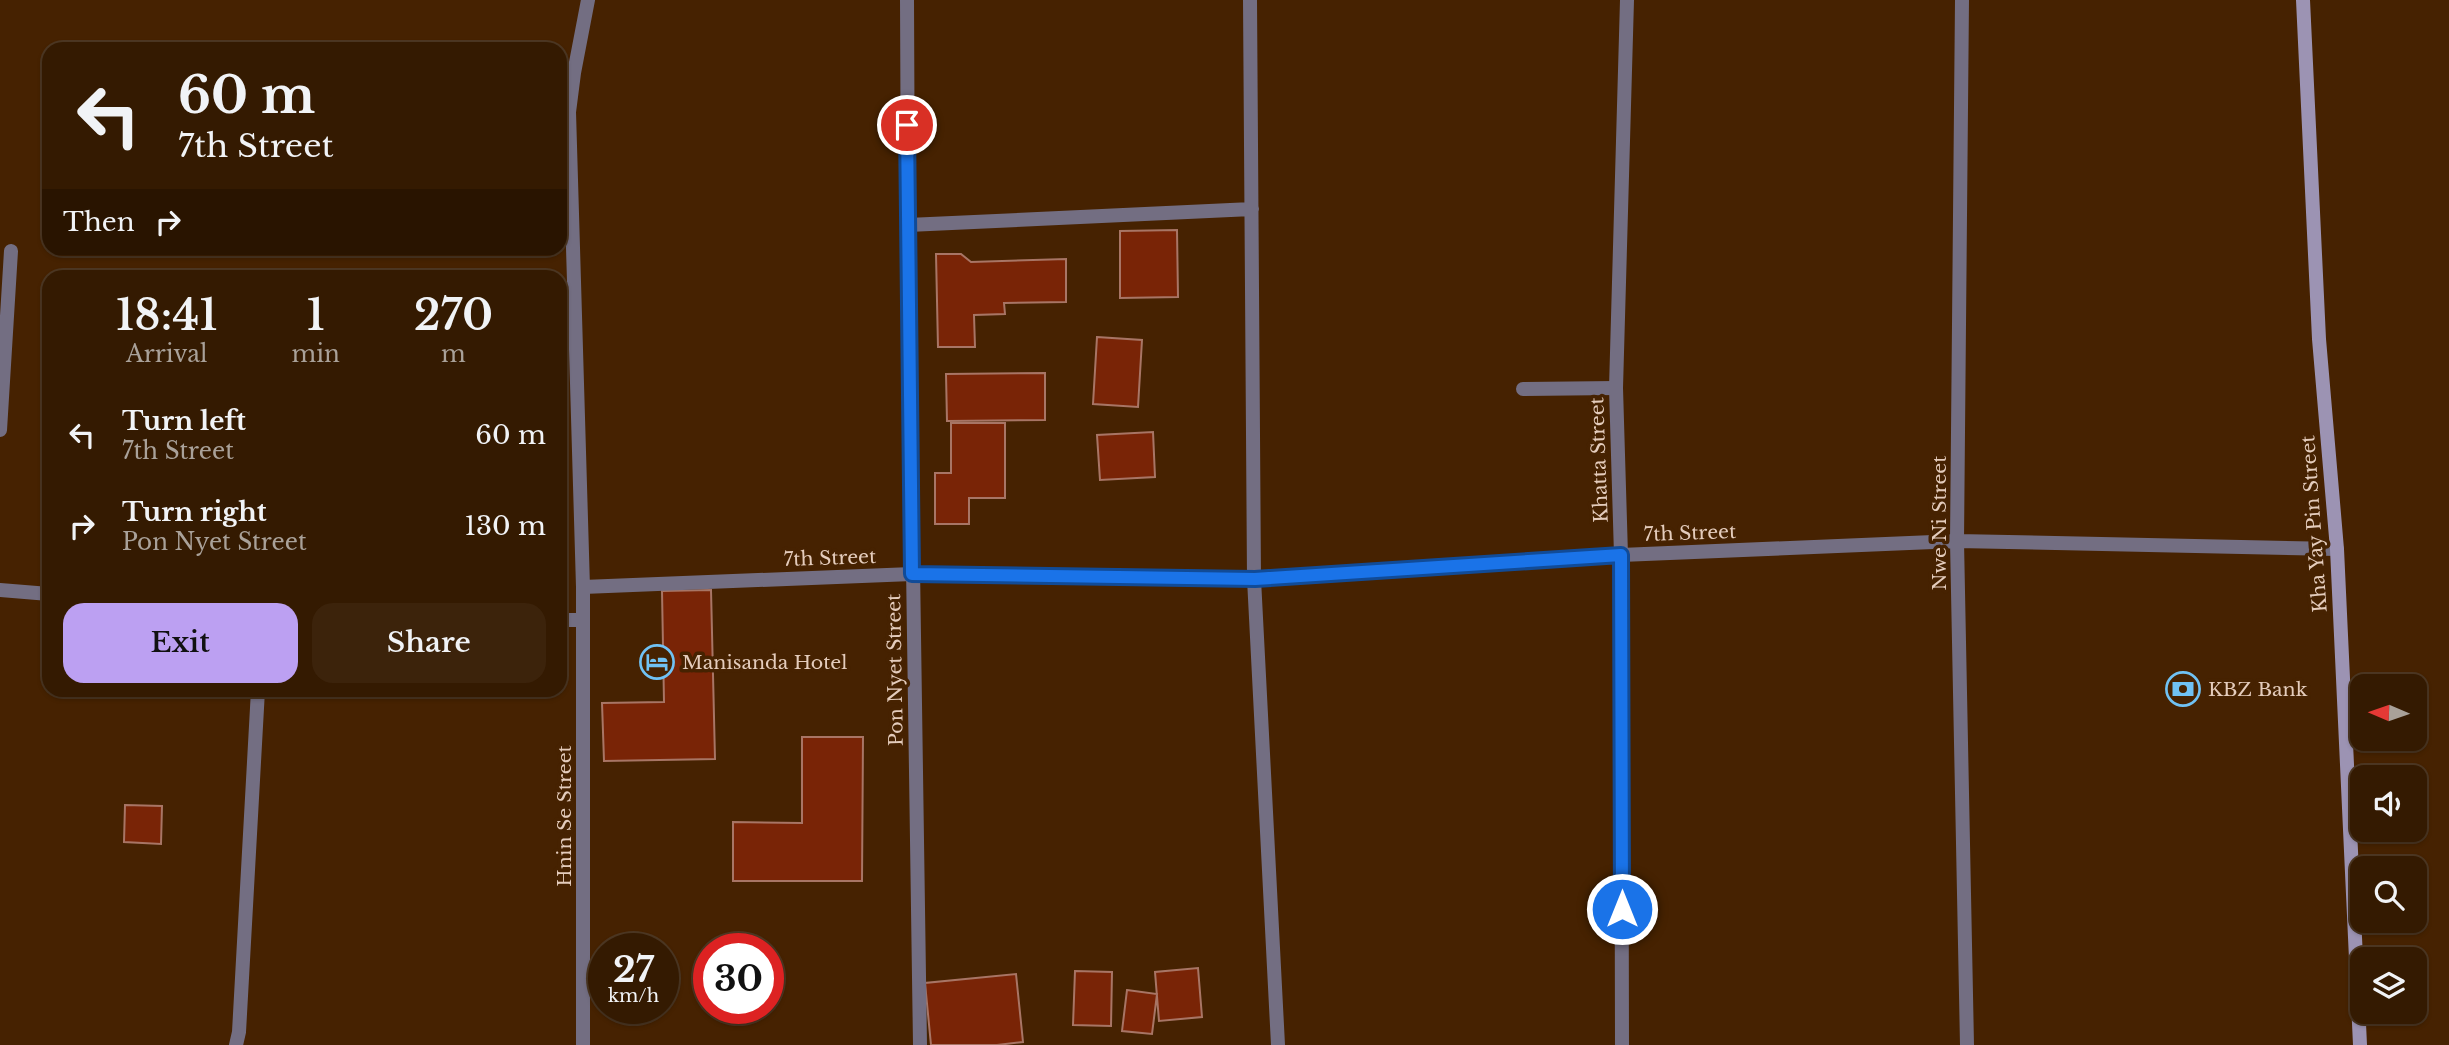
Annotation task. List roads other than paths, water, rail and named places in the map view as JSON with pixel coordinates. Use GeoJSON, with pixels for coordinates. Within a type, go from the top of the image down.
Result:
{"type":"FeatureCollection","features":[{"type":"Feature","properties":{"kind":"street","name":"Hnin Se Street"},"geometry":{"type":"LineString","coordinates":[[583,1045],[583,587],[569,111],[588,0]]}},
{"type":"Feature","properties":{"kind":"street","name":"Pon Nyet Street"},"geometry":{"type":"LineString","coordinates":[[907,0],[912,574],[920,1045]]}},
{"type":"Feature","properties":{"kind":"street"},"geometry":{"type":"LineString","coordinates":[[1250,0],[1255,579],[1278,1045]]}},
{"type":"Feature","properties":{"kind":"street","name":"Khatta Street"},"geometry":{"type":"LineString","coordinates":[[1622,1045],[1621,555],[1616,388],[1627,0]]}},
{"type":"Feature","properties":{"kind":"street","name":"Nwe Ni Street"},"geometry":{"type":"LineString","coordinates":[[1962,0],[1957,541],[1966,1045]]}},
{"type":"Feature","properties":{"kind":"street","name":"Kha Yay Pin Street"},"geometry":{"type":"LineString","coordinates":[[2303,0],[2319,340],[2337,549],[2360,1045]]}},
{"type":"Feature","properties":{"kind":"street"},"geometry":{"type":"LineString","coordinates":[[908,225],[1252,209]]}},
{"type":"Feature","properties":{"kind":"street"},"geometry":{"type":"LineString","coordinates":[[0,430],[11,251]]}},
{"type":"Feature","properties":{"kind":"street"},"geometry":{"type":"LineString","coordinates":[[1523,389],[1616,388]]}},
{"type":"Feature","properties":{"kind":"street","name":"7th Street"},"geometry":{"type":"LineString","coordinates":[[583,587],[912,574],[1255,579],[1621,555],[1957,541],[2337,549]]}},
{"type":"Feature","properties":{"kind":"street"},"geometry":{"type":"LineString","coordinates":[[0,590],[42,593]]}},
{"type":"Feature","properties":{"kind":"street"},"geometry":{"type":"LineString","coordinates":[[567,620],[583,620]]}},
{"type":"Feature","properties":{"kind":"street"},"geometry":{"type":"LineString","coordinates":[[236,1045],[239,1032],[258,697]]}},
{"type":"Feature","properties":{"kind":"place","name":"Manisanda Hotel"},"geometry":{"type":"Point","coordinates":[657,662]}},
{"type":"Feature","properties":{"kind":"place","name":"KBZ Bank"},"geometry":{"type":"Point","coordinates":[2183,689]}}]}
